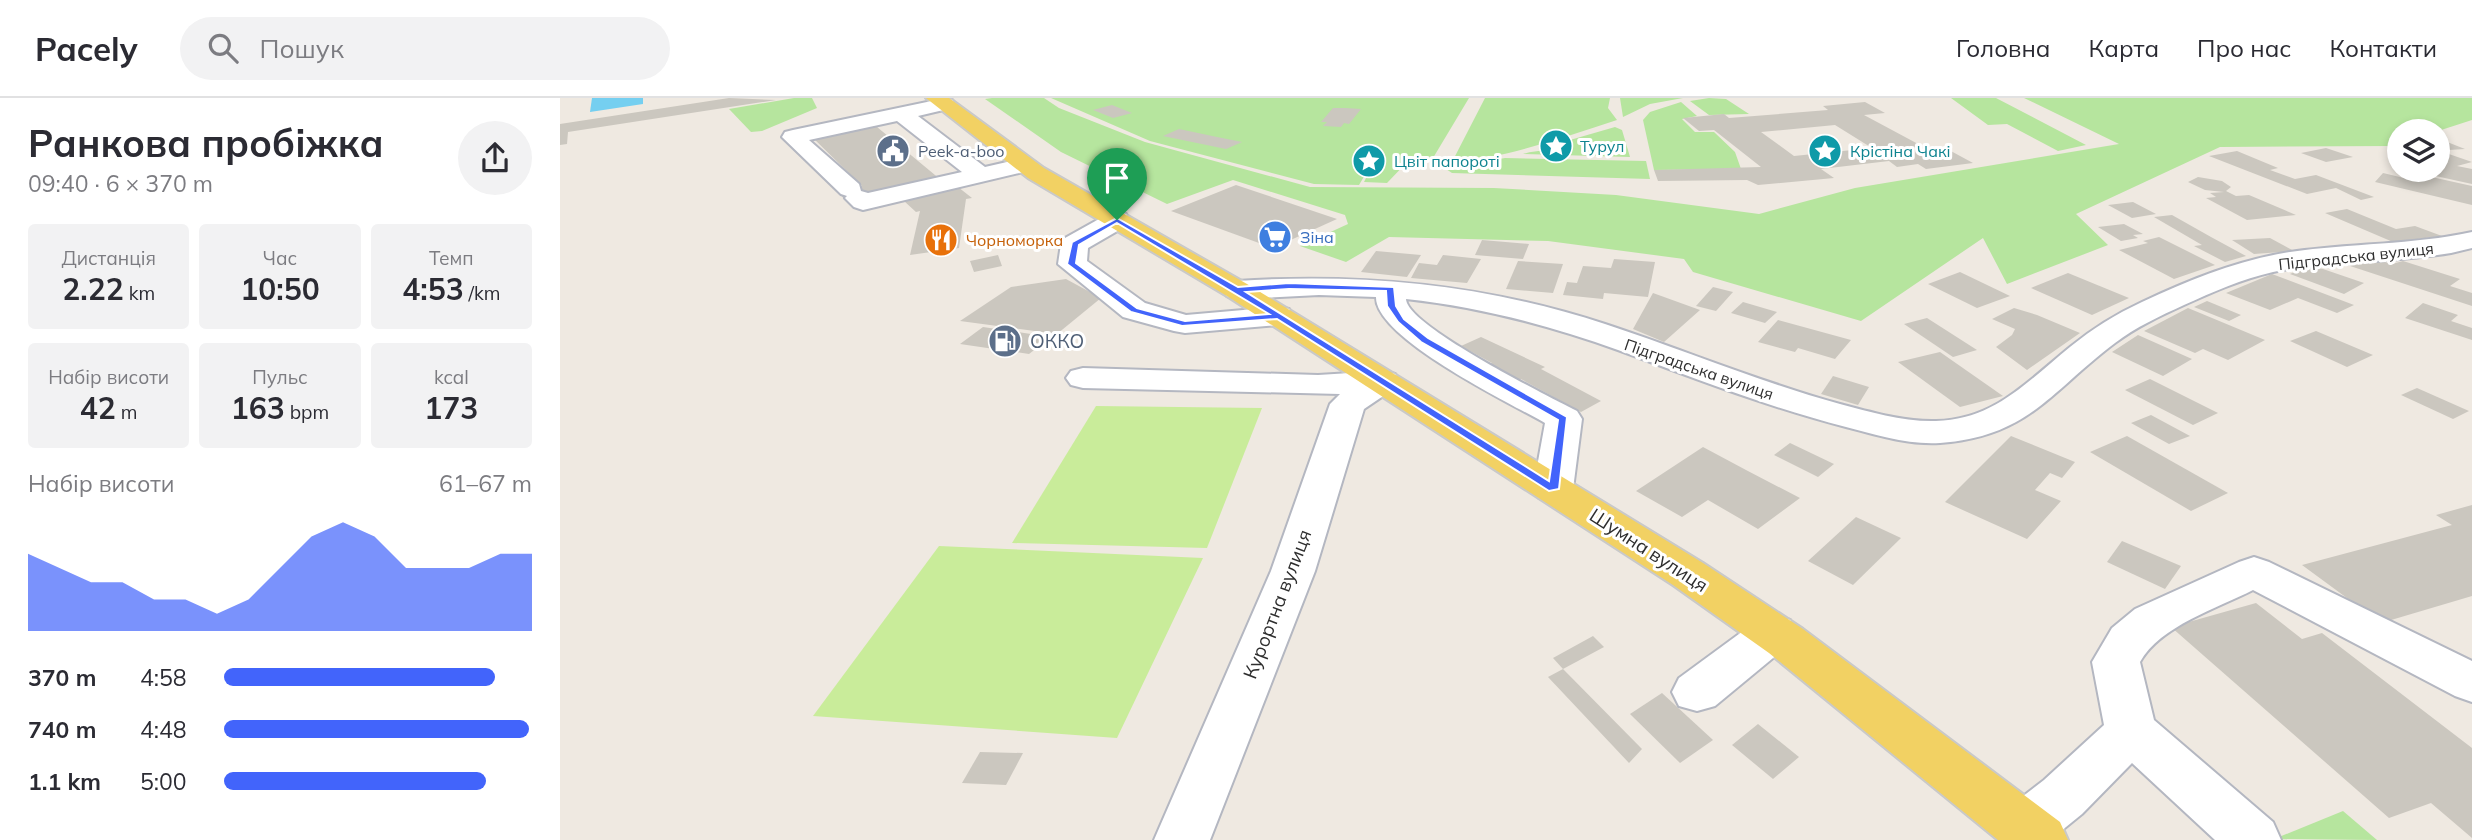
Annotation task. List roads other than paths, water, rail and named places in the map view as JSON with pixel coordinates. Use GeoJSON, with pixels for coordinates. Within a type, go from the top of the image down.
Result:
{"type":"FeatureCollection","features":[{"type":"Feature","properties":{"kind":"main road"},"geometry":{"type":"LineString","coordinates":[[940,101],[1024,165],[1237,290]]}},
{"type":"Feature","properties":{"kind":"main road","name":"Шумна вулиця"},"geometry":{"type":"LineString","coordinates":[[1237,290],[1688,574],[1774,632],[2033,833]]}},
{"type":"Feature","properties":{"kind":"street"},"geometry":{"type":"LineString","coordinates":[[940,101],[902,114],[793,137],[863,202],[1024,165]]}},
{"type":"Feature","properties":{"kind":"street"},"geometry":{"type":"LineString","coordinates":[[902,114],[981,175]]}},
{"type":"Feature","properties":{"kind":"street"},"geometry":{"type":"LineString","coordinates":[[1117,220],[1075,244],[1072,264],[1134,310],[1185,324],[1278,316]]}},
{"type":"Feature","properties":{"kind":"street","name":"Підградська вулиця"},"geometry":{"type":"LineString","coordinates":[[1237,290],[1289,286],[1391,289],[1477,299],[1564,321],[1754,390],[1826,411],[1898,429],[1958,431],[1995,422],[2033,399],[2102,337],[2132,319],[2216,281],[2279,262],[2432,248],[2472,240]]}},
{"type":"Feature","properties":{"kind":"street"},"geometry":{"type":"LineString","coordinates":[[1391,289],[1391,306],[1401,320],[1425,340],[1564,419],[1553,489]]}},
{"type":"Feature","properties":{"kind":"street"},"geometry":{"type":"LineString","coordinates":[[1083,377],[1318,385],[1383,381]]}},
{"type":"Feature","properties":{"kind":"street","name":"Курортна вулиця"},"geometry":{"type":"LineString","coordinates":[[1182,840],[1293,571],[1348,404],[1383,381]]}},
{"type":"Feature","properties":{"kind":"street"},"geometry":{"type":"LineString","coordinates":[[2253,840],[2210,798],[2131,731],[2116,662],[2129,640],[2151,621],[2254,572],[2472,683]]}},
{"type":"Feature","properties":{"kind":"street"},"geometry":{"type":"LineString","coordinates":[[1698,692],[1774,632]]}},
{"type":"Feature","properties":{"kind":"street"},"geometry":{"type":"LineString","coordinates":[[2033,833],[2063,797],[2131,731]]}},
{"type":"Feature","properties":{"kind":"water"},"geometry":{"type":"Polygon","coordinates":[[[592,98],[643,98],[643,104],[590,112],[592,98]]]}},
{"type":"Feature","properties":{"kind":"place","name":"Турул"},"geometry":{"type":"Point","coordinates":[1556,146]}},
{"type":"Feature","properties":{"kind":"place","name":"Peek-a-boo"},"geometry":{"type":"Point","coordinates":[893,151]}},
{"type":"Feature","properties":{"kind":"place","name":"Крістіна Чакі"},"geometry":{"type":"Point","coordinates":[1825,151]}},
{"type":"Feature","properties":{"kind":"place","name":"Цвіт папороті"},"geometry":{"type":"Point","coordinates":[1369,161]}},
{"type":"Feature","properties":{"kind":"place","name":"Зіна"},"geometry":{"type":"Point","coordinates":[1275,237]}},
{"type":"Feature","properties":{"kind":"place","name":"Чорноморка"},"geometry":{"type":"Point","coordinates":[941,240]}},
{"type":"Feature","properties":{"kind":"place","name":"ОККО"},"geometry":{"type":"Point","coordinates":[1005,341]}}]}
